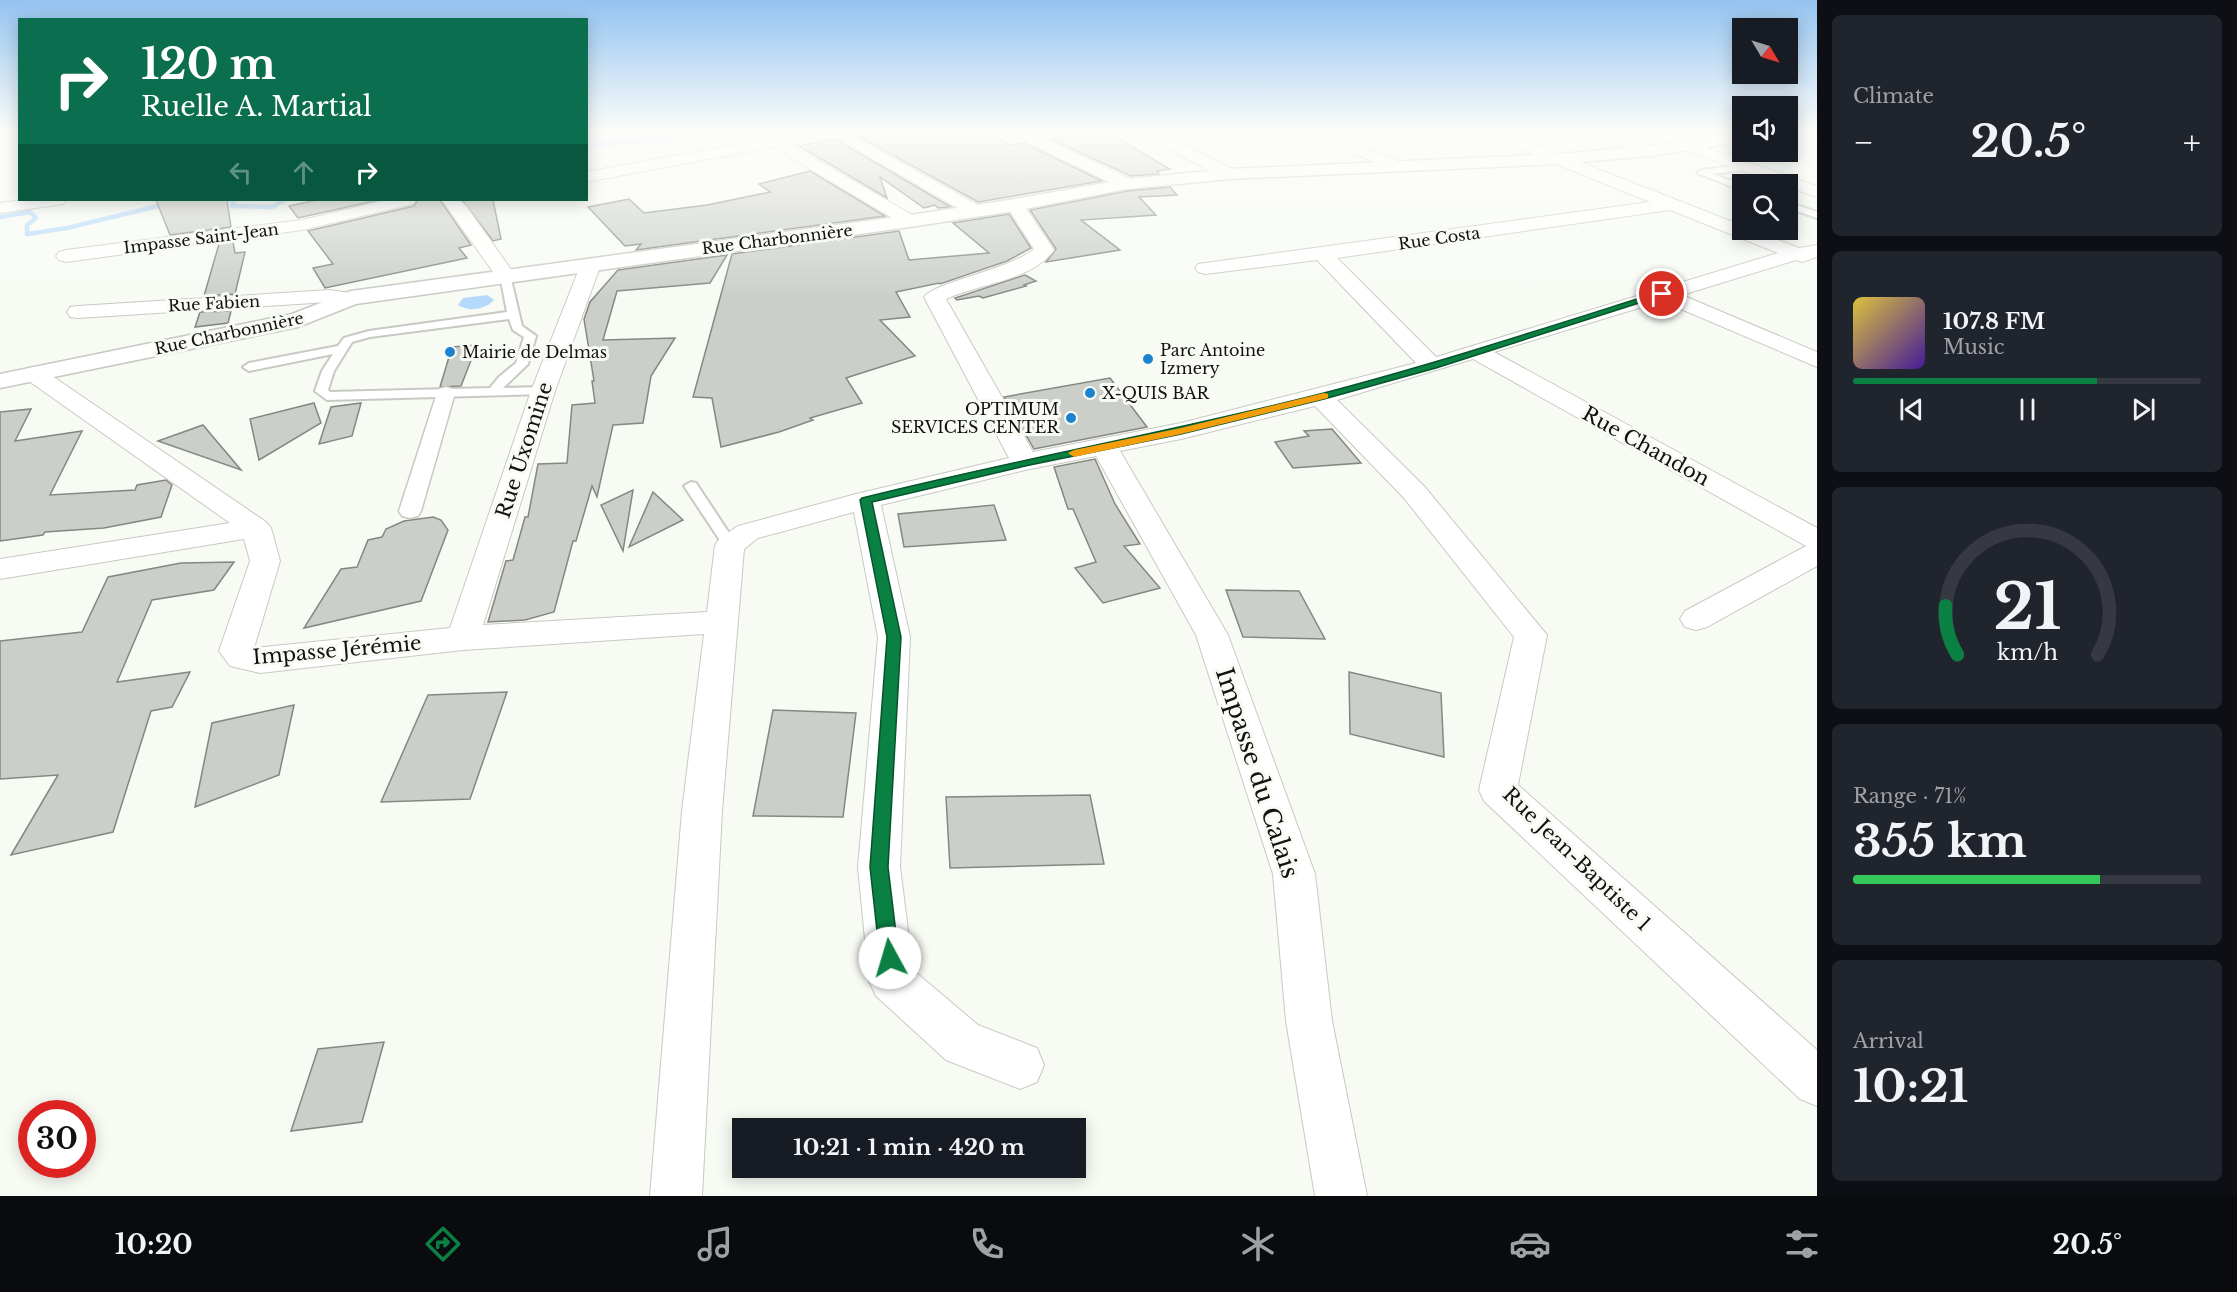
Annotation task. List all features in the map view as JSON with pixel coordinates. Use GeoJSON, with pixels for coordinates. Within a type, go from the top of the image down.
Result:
{"type":"FeatureCollection","features":[{"type":"Feature","properties":{"kind":"street"},"geometry":{"type":"LineString","coordinates":[[855,189],[909,221]]}},
{"type":"Feature","properties":{"kind":"street"},"geometry":{"type":"LineString","coordinates":[[936,189],[974,210]]}},
{"type":"Feature","properties":{"kind":"street","name":"Rue Charbonnière"},"geometry":{"type":"LineString","coordinates":[[0,381],[298,320],[351,298],[1015,206],[1102,189]]}},
{"type":"Feature","properties":{"kind":"street"},"geometry":{"type":"LineString","coordinates":[[1634,189],[1810,256]]}},
{"type":"Feature","properties":{"kind":"street"},"geometry":{"type":"LineString","coordinates":[[4,207],[18,190]]}},
{"type":"Feature","properties":{"kind":"street"},"geometry":{"type":"LineString","coordinates":[[4,207],[49,201]]}},
{"type":"Feature","properties":{"kind":"street","name":"Impasse Saint-Jean"},"geometry":{"type":"LineString","coordinates":[[66,256],[302,225],[403,201]]}},
{"type":"Feature","properties":{"kind":"street"},"geometry":{"type":"LineString","coordinates":[[451,201],[460,210],[505,275]]}},
{"type":"Feature","properties":{"kind":"street","name":"Rue Costa"},"geometry":{"type":"LineString","coordinates":[[1205,268],[1322,254],[1672,204]]}},
{"type":"Feature","properties":{"kind":"street"},"geometry":{"type":"LineString","coordinates":[[1015,206],[1044,250],[1025,264],[934,297],[1025,462]]}},
{"type":"Feature","properties":{"kind":"street"},"geometry":{"type":"LineString","coordinates":[[1322,254],[1432,366]]}},
{"type":"Feature","properties":{"kind":"street"},"geometry":{"type":"LineString","coordinates":[[676,1196],[702,811],[730,545],[748,532],[866,500],[1025,462],[1105,448],[1320,397],[1432,366],[1662,294],[1810,256]]}},
{"type":"Feature","properties":{"kind":"street","name":"Rue Uxomine"},"geometry":{"type":"LineString","coordinates":[[463,638],[543,391],[591,264]]}},
{"type":"Feature","properties":{"kind":"street"},"geometry":{"type":"LineString","coordinates":[[1662,294],[1817,360]]}},
{"type":"Feature","properties":{"kind":"street","name":"Rue Fabien"},"geometry":{"type":"LineString","coordinates":[[78,312],[329,296],[351,298]]}},
{"type":"Feature","properties":{"kind":"street","name":"Rue Chandon"},"geometry":{"type":"LineString","coordinates":[[1475,351],[1817,540]]}},
{"type":"Feature","properties":{"kind":"street"},"geometry":{"type":"LineString","coordinates":[[34,374],[256,528]]}},
{"type":"Feature","properties":{"kind":"street"},"geometry":{"type":"LineString","coordinates":[[410,511],[446,393]]}},
{"type":"Feature","properties":{"kind":"street","name":"Rue Jean-Baptiste 1"},"geometry":{"type":"LineString","coordinates":[[1320,397],[1414,492],[1531,635],[1498,790],[1817,1082]]}},
{"type":"Feature","properties":{"kind":"street","name":"Impasse du Calais"},"geometry":{"type":"LineString","coordinates":[[1105,448],[1212,635],[1294,874],[1309,1021],[1341,1196]]}},
{"type":"Feature","properties":{"kind":"street"},"geometry":{"type":"LineString","coordinates":[[866,500],[894,637],[879,867],[892,981],[963,1043],[1020,1065]]}},
{"type":"Feature","properties":{"kind":"street"},"geometry":{"type":"LineString","coordinates":[[0,569],[256,528]]}},
{"type":"Feature","properties":{"kind":"street","name":"Impasse Jérémie"},"geometry":{"type":"LineString","coordinates":[[256,528],[265,561],[236,651],[242,658],[260,661],[463,638],[721,622]]}},
{"type":"Feature","properties":{"kind":"street"},"geometry":{"type":"LineString","coordinates":[[1696,619],[1817,553]]}},
{"type":"Feature","properties":{"kind":"lane"},"geometry":{"type":"LineString","coordinates":[[1798,208],[1817,215]]}},
{"type":"Feature","properties":{"kind":"lane"},"geometry":{"type":"LineString","coordinates":[[494,392],[503,380],[522,364],[530,336],[517,328],[505,275]]}},
{"type":"Feature","properties":{"kind":"lane"},"geometry":{"type":"LineString","coordinates":[[513,315],[369,334],[348,340],[328,371],[321,392],[327,396],[543,391]]}},
{"type":"Feature","properties":{"kind":"lane"},"geometry":{"type":"LineString","coordinates":[[249,367],[342,349]]}},
{"type":"Feature","properties":{"kind":"lane"},"geometry":{"type":"LineString","coordinates":[[691,486],[730,545]]}},
{"type":"Feature","properties":{"kind":"water"},"geometry":{"type":"Polygon","coordinates":[[[487,295],[494,300],[482,308],[467,309],[458,305],[463,298],[487,295]]]}},
{"type":"Feature","properties":{"kind":"building"},"geometry":{"type":"Polygon","coordinates":[[[766,189],[840,189],[885,216],[636,250],[641,244],[625,246],[588,207],[629,199],[644,213],[707,205],[770,192],[766,189]]]}},
{"type":"Feature","properties":{"kind":"building"},"geometry":{"type":"Polygon","coordinates":[[[871,189],[884,189],[887,198],[871,189]]]}},
{"type":"Feature","properties":{"kind":"building"},"geometry":{"type":"Polygon","coordinates":[[[897,189],[920,189],[951,207],[938,208],[935,205],[924,208],[897,189]]]}},
{"type":"Feature","properties":{"kind":"building"},"geometry":{"type":"Polygon","coordinates":[[[954,189],[1056,189],[978,202],[954,189]]]}},
{"type":"Feature","properties":{"kind":"building"},"geometry":{"type":"Polygon","coordinates":[[[1172,189],[1177,195],[1139,197],[1156,215],[1081,220],[1120,250],[1046,262],[1056,249],[1030,210],[1127,191],[1172,189]]]}},
{"type":"Feature","properties":{"kind":"building"},"geometry":{"type":"Polygon","coordinates":[[[156,201],[227,201],[231,227],[170,235],[156,201]]]}},
{"type":"Feature","properties":{"kind":"building"},"geometry":{"type":"Polygon","coordinates":[[[312,201],[374,201],[298,218],[289,206],[312,201]]]}},
{"type":"Feature","properties":{"kind":"building"},"geometry":{"type":"Polygon","coordinates":[[[417,201],[441,201],[471,245],[459,248],[467,258],[325,288],[313,268],[333,264],[308,231],[414,206],[417,201]]]}},
{"type":"Feature","properties":{"kind":"building"},"geometry":{"type":"Polygon","coordinates":[[[463,201],[493,201],[501,239],[493,241],[463,201]]]}},
{"type":"Feature","properties":{"kind":"building"},"geometry":{"type":"Polygon","coordinates":[[[1009,214],[1031,248],[1007,261],[940,284],[896,292],[910,317],[880,320],[915,356],[846,378],[862,403],[810,418],[813,420],[779,432],[721,447],[712,398],[693,397],[732,254],[899,231],[909,260],[989,253],[953,223],[1009,214]]]}},
{"type":"Feature","properties":{"kind":"building"},"geometry":{"type":"Polygon","coordinates":[[[233,242],[235,253],[245,252],[235,294],[204,296],[219,244],[233,242]]]}},
{"type":"Feature","properties":{"kind":"building"},"geometry":{"type":"Polygon","coordinates":[[[727,255],[710,283],[617,291],[603,340],[675,338],[651,376],[643,423],[613,425],[597,497],[592,486],[576,541],[573,541],[554,612],[525,620],[488,622],[506,561],[513,560],[525,517],[528,517],[538,464],[567,463],[572,405],[595,403],[592,381],[594,381],[584,319],[590,302],[618,270],[727,255]]]}},
{"type":"Feature","properties":{"kind":"building"},"geometry":{"type":"Polygon","coordinates":[[[1025,275],[1036,281],[983,298],[979,296],[957,300],[955,298],[1025,275]]]}},
{"type":"Feature","properties":{"kind":"building"},"geometry":{"type":"Polygon","coordinates":[[[231,311],[228,323],[195,327],[200,312],[231,311]]]}},
{"type":"Feature","properties":{"kind":"building"},"geometry":{"type":"Polygon","coordinates":[[[477,345],[461,386],[440,387],[452,347],[477,345]]]}},
{"type":"Feature","properties":{"kind":"building","name":"OPTIMUM SERVICES CENTER"},"geometry":{"type":"Polygon","coordinates":[[[1110,378],[1147,427],[1034,449],[1004,397],[1110,378]]]}},
{"type":"Feature","properties":{"kind":"building"},"geometry":{"type":"Polygon","coordinates":[[[314,403],[321,423],[259,460],[250,419],[314,403]]]}},
{"type":"Feature","properties":{"kind":"building"},"geometry":{"type":"Polygon","coordinates":[[[361,403],[352,436],[319,444],[331,407],[361,403]]]}},
{"type":"Feature","properties":{"kind":"building"},"geometry":{"type":"Polygon","coordinates":[[[31,409],[15,441],[82,431],[50,495],[135,490],[137,485],[166,480],[172,485],[161,517],[104,528],[45,532],[43,535],[0,541],[0,412],[31,409]]]}},
{"type":"Feature","properties":{"kind":"building"},"geometry":{"type":"Polygon","coordinates":[[[203,425],[241,470],[158,441],[203,425]]]}},
{"type":"Feature","properties":{"kind":"building"},"geometry":{"type":"Polygon","coordinates":[[[1332,429],[1361,463],[1293,468],[1275,442],[1309,436],[1304,431],[1332,429]]]}},
{"type":"Feature","properties":{"kind":"building"},"geometry":{"type":"Polygon","coordinates":[[[1095,459],[1115,504],[1140,544],[1124,546],[1160,588],[1103,603],[1075,568],[1096,562],[1073,509],[1068,509],[1054,467],[1095,459]]]}},
{"type":"Feature","properties":{"kind":"building"},"geometry":{"type":"Polygon","coordinates":[[[633,490],[623,551],[601,505],[633,490]]]}},
{"type":"Feature","properties":{"kind":"building"},"geometry":{"type":"Polygon","coordinates":[[[653,492],[683,520],[629,547],[653,492]]]}},
{"type":"Feature","properties":{"kind":"building"},"geometry":{"type":"Polygon","coordinates":[[[994,505],[1006,540],[904,547],[898,514],[994,505]]]}},
{"type":"Feature","properties":{"kind":"building"},"geometry":{"type":"Polygon","coordinates":[[[433,517],[441,520],[448,530],[421,601],[304,628],[341,569],[357,567],[368,540],[382,537],[386,529],[404,521],[433,517]]]}},
{"type":"Feature","properties":{"kind":"building"},"geometry":{"type":"Polygon","coordinates":[[[234,562],[214,590],[152,600],[117,682],[190,672],[172,707],[151,711],[113,832],[11,855],[58,775],[0,779],[0,641],[82,632],[108,577],[181,563],[234,562]]]}},
{"type":"Feature","properties":{"kind":"building"},"geometry":{"type":"Polygon","coordinates":[[[1226,590],[1299,591],[1325,639],[1243,637],[1226,590]]]}},
{"type":"Feature","properties":{"kind":"building"},"geometry":{"type":"Polygon","coordinates":[[[1349,672],[1441,693],[1444,757],[1350,734],[1349,672]]]}},
{"type":"Feature","properties":{"kind":"building"},"geometry":{"type":"Polygon","coordinates":[[[507,692],[470,799],[381,802],[428,695],[507,692]]]}},
{"type":"Feature","properties":{"kind":"building"},"geometry":{"type":"Polygon","coordinates":[[[294,705],[279,775],[195,807],[212,723],[294,705]]]}},
{"type":"Feature","properties":{"kind":"building"},"geometry":{"type":"Polygon","coordinates":[[[773,710],[856,713],[843,817],[753,816],[773,710]]]}},
{"type":"Feature","properties":{"kind":"building"},"geometry":{"type":"Polygon","coordinates":[[[1090,795],[1104,864],[950,868],[946,797],[1090,795]]]}},
{"type":"Feature","properties":{"kind":"building"},"geometry":{"type":"Polygon","coordinates":[[[384,1042],[362,1122],[291,1131],[318,1049],[384,1042]]]}},
{"type":"Feature","properties":{"kind":"waterway"},"geometry":{"type":"LineString","coordinates":[[0,217],[30,212],[36,218],[27,225],[27,234],[67,228],[179,201]]}},
{"type":"Feature","properties":{"kind":"waterway"},"geometry":{"type":"LineString","coordinates":[[234,201],[232,206],[272,207],[283,201]]}},
{"type":"Feature","properties":{"kind":"slow traffic"},"geometry":{"type":"LineString","coordinates":[[1074,453],[1181,431],[1324,396]]}},
{"type":"Feature","properties":{"kind":"place","name":"Mairie de Delmas"},"geometry":{"type":"Point","coordinates":[450,352]}},
{"type":"Feature","properties":{"kind":"place","name":"Parc Antoine Izmery"},"geometry":{"type":"Point","coordinates":[1148,359]}},
{"type":"Feature","properties":{"kind":"place","name":"X-QUIS BAR"},"geometry":{"type":"Point","coordinates":[1090,393]}},
{"type":"Feature","properties":{"kind":"place","name":"OPTIMUM SERVICES CENTER"},"geometry":{"type":"Point","coordinates":[1071,418]}},
{"type":"Feature","properties":{"kind":"route"},"geometry":{"type":"LineString","coordinates":[[890,958],[879,867],[894,637],[866,500],[1025,462],[1105,448],[1181,431],[1320,397],[1432,366],[1662,294]]}}]}
